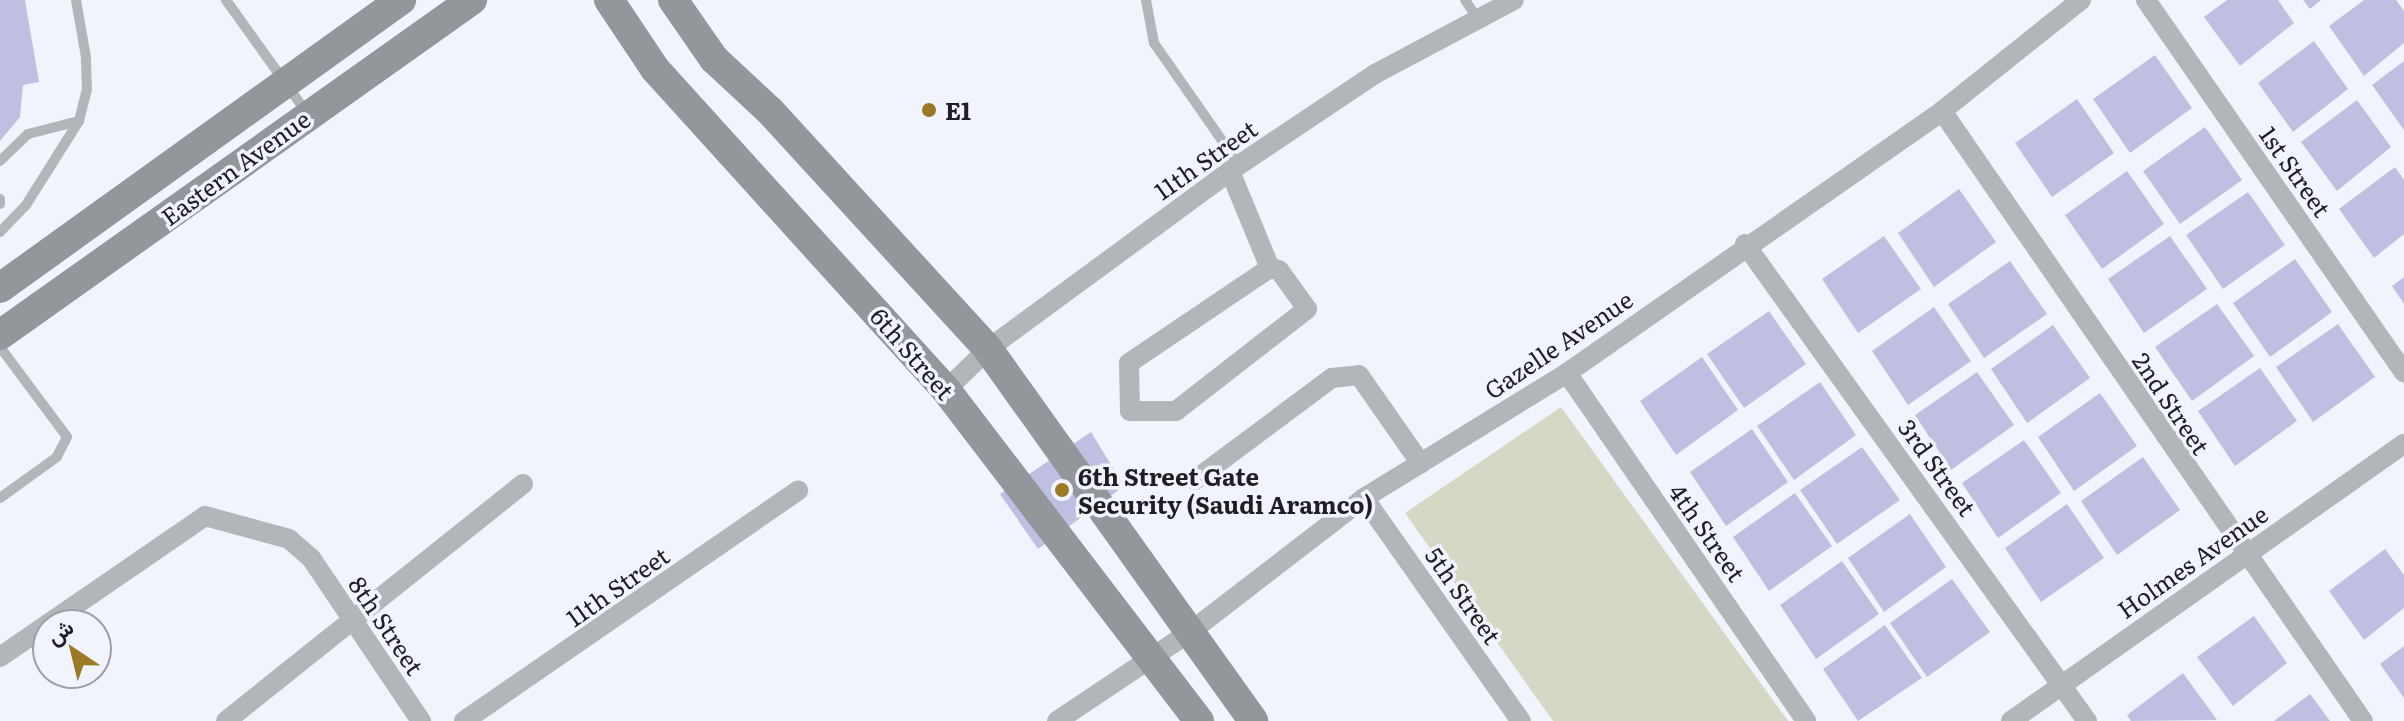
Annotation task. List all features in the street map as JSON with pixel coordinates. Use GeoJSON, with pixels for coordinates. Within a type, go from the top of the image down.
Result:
{"type":"FeatureCollection","features":[{"type":"Feature","properties":{"kind":"main road","name":"Eastern Avenue"},"geometry":{"type":"LineString","coordinates":[[0,288],[401,0]]}},
{"type":"Feature","properties":{"kind":"main road","name":"Eastern Avenue"},"geometry":{"type":"LineString","coordinates":[[0,335],[472,0]]}},
{"type":"Feature","properties":{"kind":"main road","name":"6th Street"},"geometry":{"type":"LineString","coordinates":[[609,0],[655,69],[946,390],[1199,721]]}},
{"type":"Feature","properties":{"kind":"main road"},"geometry":{"type":"LineString","coordinates":[[673,0],[714,59],[770,111],[988,349],[1253,721]]}},
{"type":"Feature","properties":{"kind":"street","name":"11th Street"},"geometry":{"type":"LineString","coordinates":[[946,390],[988,349],[1235,168],[1375,74],[1514,0]]}},
{"type":"Feature","properties":{"kind":"street","name":"Gazelle Avenue"},"geometry":{"type":"LineString","coordinates":[[1057,721],[1190,632],[1364,498],[1567,373],[1745,244],[1942,111],[2081,0]]}},
{"type":"Feature","properties":{"kind":"street","name":"1st Street"},"geometry":{"type":"LineString","coordinates":[[2146,0],[2404,372]]}},
{"type":"Feature","properties":{"kind":"street","name":"2nd Street"},"geometry":{"type":"LineString","coordinates":[[1942,111],[2245,556],[2363,721]]}},
{"type":"Feature","properties":{"kind":"street"},"geometry":{"type":"LineString","coordinates":[[1235,168],[1270,268]]}},
{"type":"Feature","properties":{"kind":"street","name":"3rd Street"},"geometry":{"type":"LineString","coordinates":[[1745,244],[2087,721]]}},
{"type":"Feature","properties":{"kind":"street"},"geometry":{"type":"LineString","coordinates":[[1270,268],[1279,270],[1307,309],[1176,411],[1130,411],[1129,363],[1270,268]]}},
{"type":"Feature","properties":{"kind":"street","name":"4th Street"},"geometry":{"type":"LineString","coordinates":[[1567,373],[1806,721]]}},
{"type":"Feature","properties":{"kind":"street"},"geometry":{"type":"LineString","coordinates":[[1195,480],[1332,378],[1359,375],[1421,464]]}},
{"type":"Feature","properties":{"kind":"street","name":"Holmes Avenue"},"geometry":{"type":"LineString","coordinates":[[2011,721],[2404,444]]}},
{"type":"Feature","properties":{"kind":"street"},"geometry":{"type":"LineString","coordinates":[[226,721],[351,617],[523,484]]}},
{"type":"Feature","properties":{"kind":"street","name":"11th Street"},"geometry":{"type":"LineString","coordinates":[[464,721],[798,491]]}},
{"type":"Feature","properties":{"kind":"street","name":"5th Street"},"geometry":{"type":"LineString","coordinates":[[1364,498],[1521,721]]}},
{"type":"Feature","properties":{"kind":"street","name":"8th Street"},"geometry":{"type":"LineString","coordinates":[[0,657],[205,516],[289,539],[311,558],[421,721]]}},
{"type":"Feature","properties":{"kind":"lane"},"geometry":{"type":"LineString","coordinates":[[0,232],[26,205],[79,121],[87,79],[76,0]]}},
{"type":"Feature","properties":{"kind":"lane"},"geometry":{"type":"LineString","coordinates":[[226,0],[308,115]]}},
{"type":"Feature","properties":{"kind":"lane"},"geometry":{"type":"LineString","coordinates":[[1146,0],[1154,43],[1235,168]]}},
{"type":"Feature","properties":{"kind":"lane"},"geometry":{"type":"LineString","coordinates":[[1465,0],[1478,19]]}},
{"type":"Feature","properties":{"kind":"lane"},"geometry":{"type":"LineString","coordinates":[[0,161],[28,134],[79,121]]}},
{"type":"Feature","properties":{"kind":"lane"},"geometry":{"type":"LineString","coordinates":[[0,347],[67,437],[57,457],[0,498]]}},
{"type":"Feature","properties":{"kind":"green space"},"geometry":{"type":"Polygon","coordinates":[[[1561,407],[1788,721],[1553,721],[1405,513],[1561,407]]]}},
{"type":"Feature","properties":{"kind":"building"},"geometry":{"type":"Polygon","coordinates":[[[0,0],[25,0],[39,82],[23,85],[20,117],[0,141],[0,0]]]}},
{"type":"Feature","properties":{"kind":"building"},"geometry":{"type":"Polygon","coordinates":[[[2227,0],[2278,0],[2294,23],[2240,66],[2204,17],[2227,0]]]}},
{"type":"Feature","properties":{"kind":"building"},"geometry":{"type":"Polygon","coordinates":[[[2303,0],[2321,0],[2310,9],[2303,0]]]}},
{"type":"Feature","properties":{"kind":"building"},"geometry":{"type":"Polygon","coordinates":[[[2364,0],[2396,0],[2404,11],[2404,43],[2364,76],[2329,26],[2364,0]]]}},
{"type":"Feature","properties":{"kind":"building"},"geometry":{"type":"Polygon","coordinates":[[[2314,41],[2348,89],[2293,132],[2258,83],[2314,41]]]}},
{"type":"Feature","properties":{"kind":"building"},"geometry":{"type":"Polygon","coordinates":[[[2155,55],[2192,108],[2130,153],[2093,99],[2155,55]]]}},
{"type":"Feature","properties":{"kind":"building"},"geometry":{"type":"Polygon","coordinates":[[[2404,61],[2404,130],[2372,85],[2404,61]]]}},
{"type":"Feature","properties":{"kind":"building"},"geometry":{"type":"Polygon","coordinates":[[[2077,99],[2114,153],[2052,197],[2015,143],[2077,99]]]}},
{"type":"Feature","properties":{"kind":"building"},"geometry":{"type":"Polygon","coordinates":[[[2357,100],[2391,147],[2337,191],[2301,142],[2357,100]]]}},
{"type":"Feature","properties":{"kind":"building"},"geometry":{"type":"Polygon","coordinates":[[[2205,127],[2242,180],[2180,224],[2143,171],[2205,127]]]}},
{"type":"Feature","properties":{"kind":"building"},"geometry":{"type":"Polygon","coordinates":[[[2395,167],[2404,180],[2404,234],[2374,258],[2339,209],[2395,167]]]}},
{"type":"Feature","properties":{"kind":"building"},"geometry":{"type":"Polygon","coordinates":[[[2127,171],[2164,224],[2102,269],[2065,215],[2127,171]]]}},
{"type":"Feature","properties":{"kind":"building"},"geometry":{"type":"Polygon","coordinates":[[[1959,189],[1996,242],[1934,287],[1898,233],[1959,189]]]}},
{"type":"Feature","properties":{"kind":"building"},"geometry":{"type":"Polygon","coordinates":[[[2248,192],[2285,245],[2223,289],[2186,235],[2248,192]]]}},
{"type":"Feature","properties":{"kind":"building"},"geometry":{"type":"Polygon","coordinates":[[[1884,236],[1921,289],[1858,333],[1822,279],[1884,236]]]}},
{"type":"Feature","properties":{"kind":"building"},"geometry":{"type":"Polygon","coordinates":[[[2170,236],[2207,289],[2144,333],[2108,279],[2170,236]]]}},
{"type":"Feature","properties":{"kind":"building"},"geometry":{"type":"Polygon","coordinates":[[[2295,259],[2332,312],[2270,357],[2233,303],[2295,259]]]}},
{"type":"Feature","properties":{"kind":"building"},"geometry":{"type":"Polygon","coordinates":[[[2010,261],[2047,314],[1984,358],[1948,304],[2010,261]]]}},
{"type":"Feature","properties":{"kind":"building"},"geometry":{"type":"Polygon","coordinates":[[[2404,277],[2404,304],[2392,286],[2404,277]]]}},
{"type":"Feature","properties":{"kind":"building"},"geometry":{"type":"Polygon","coordinates":[[[2217,304],[2254,356],[2192,401],[2155,347],[2217,304]]]}},
{"type":"Feature","properties":{"kind":"building"},"geometry":{"type":"Polygon","coordinates":[[[1934,307],[1971,361],[1908,405],[1872,351],[1934,307]]]}},
{"type":"Feature","properties":{"kind":"building"},"geometry":{"type":"Polygon","coordinates":[[[1769,311],[1806,364],[1744,408],[1707,354],[1769,311]]]}},
{"type":"Feature","properties":{"kind":"building"},"geometry":{"type":"Polygon","coordinates":[[[2338,324],[2375,377],[2313,422],[2276,367],[2338,324]]]}},
{"type":"Feature","properties":{"kind":"building"},"geometry":{"type":"Polygon","coordinates":[[[2053,325],[2090,378],[2027,423],[1991,369],[2053,325]]]}},
{"type":"Feature","properties":{"kind":"building"},"geometry":{"type":"Polygon","coordinates":[[[1702,357],[1738,410],[1676,455],[1640,401],[1702,357]]]}},
{"type":"Feature","properties":{"kind":"building"},"geometry":{"type":"Polygon","coordinates":[[[2260,368],[2297,421],[2235,466],[2198,411],[2260,368]]]}},
{"type":"Feature","properties":{"kind":"building"},"geometry":{"type":"Polygon","coordinates":[[[1977,372],[2014,425],[1951,470],[1915,415],[1977,372]]]}},
{"type":"Feature","properties":{"kind":"building"},"geometry":{"type":"Polygon","coordinates":[[[1820,382],[1856,435],[1794,480],[1757,426],[1820,382]]]}},
{"type":"Feature","properties":{"kind":"building"},"geometry":{"type":"Polygon","coordinates":[[[2100,393],[2137,446],[2074,491],[2038,437],[2100,393]]]}},
{"type":"Feature","properties":{"kind":"building"},"geometry":{"type":"Polygon","coordinates":[[[1752,429],[1788,482],[1726,526],[1690,472],[1752,429]]]}},
{"type":"Feature","properties":{"kind":"building","name":"6th Street Gate Security (Saudi Aramco)"},"geometry":{"type":"Polygon","coordinates":[[[1091,432],[1124,486],[1038,549],[1000,494],[1091,432]]]}},
{"type":"Feature","properties":{"kind":"building"},"geometry":{"type":"Polygon","coordinates":[[[2024,440],[2061,493],[1998,538],[1962,483],[2024,440]]]}},
{"type":"Feature","properties":{"kind":"building"},"geometry":{"type":"Polygon","coordinates":[[[1862,447],[1900,500],[1837,544],[1800,490],[1862,447]]]}},
{"type":"Feature","properties":{"kind":"building"},"geometry":{"type":"Polygon","coordinates":[[[2143,457],[2180,510],[2117,555],[2081,501],[2143,457]]]}},
{"type":"Feature","properties":{"kind":"building"},"geometry":{"type":"Polygon","coordinates":[[[1795,493],[1832,546],[1769,591],[1733,537],[1795,493]]]}},
{"type":"Feature","properties":{"kind":"building"},"geometry":{"type":"Polygon","coordinates":[[[2067,504],[2104,558],[2041,602],[2005,548],[2067,504]]]}},
{"type":"Feature","properties":{"kind":"building"},"geometry":{"type":"Polygon","coordinates":[[[1910,514],[1946,567],[1884,612],[1848,558],[1910,514]]]}},
{"type":"Feature","properties":{"kind":"building"},"geometry":{"type":"Polygon","coordinates":[[[2385,549],[2404,575],[2404,608],[2364,640],[2329,591],[2385,549]]]}},
{"type":"Feature","properties":{"kind":"building"},"geometry":{"type":"Polygon","coordinates":[[[1842,561],[1879,614],[1816,659],[1780,605],[1842,561]]]}},
{"type":"Feature","properties":{"kind":"building"},"geometry":{"type":"Polygon","coordinates":[[[1952,579],[1990,632],[1927,677],[1890,623],[1952,579]]]}},
{"type":"Feature","properties":{"kind":"building"},"geometry":{"type":"Polygon","coordinates":[[[2254,616],[2287,663],[2233,706],[2197,657],[2254,616]]]}},
{"type":"Feature","properties":{"kind":"building"},"geometry":{"type":"Polygon","coordinates":[[[1885,625],[1922,678],[1858,721],[1823,669],[1885,625]]]}},
{"type":"Feature","properties":{"kind":"building"},"geometry":{"type":"Polygon","coordinates":[[[2404,646],[2404,698],[2380,664],[2404,646]]]}},
{"type":"Feature","properties":{"kind":"building"},"geometry":{"type":"Polygon","coordinates":[[[2183,673],[2217,720],[2131,721],[2127,715],[2183,673]]]}},
{"type":"Feature","properties":{"kind":"building"},"geometry":{"type":"Polygon","coordinates":[[[2310,694],[2330,721],[2274,721],[2310,694]]]}},
{"type":"Feature","properties":{"kind":"place","name":"E1"},"geometry":{"type":"Point","coordinates":[929,110]}},
{"type":"Feature","properties":{"kind":"place","name":"6th Street Gate Security (Saudi Aramco)"},"geometry":{"type":"Point","coordinates":[1062,490]}}]}
